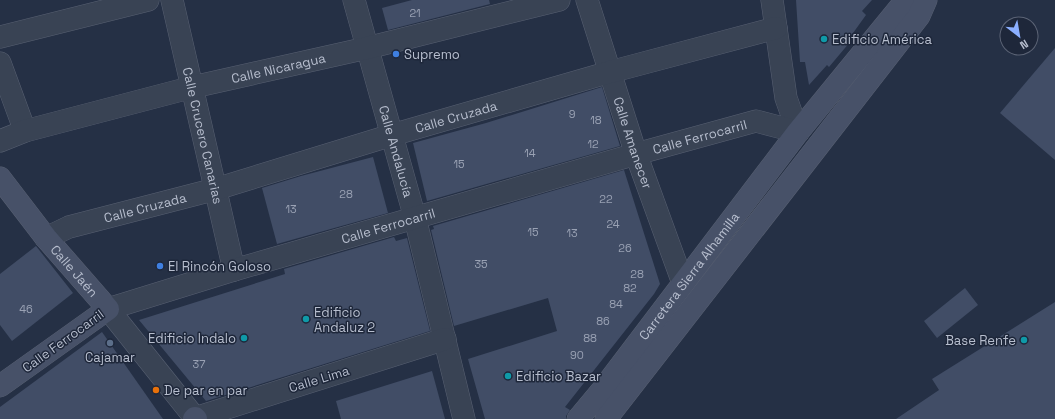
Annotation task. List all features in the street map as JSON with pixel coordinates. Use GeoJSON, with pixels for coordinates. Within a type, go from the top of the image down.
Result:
{"type":"FeatureCollection","features":[{"type":"Feature","properties":{"kind":"main road","name":"Carretera Sierra Alhamilla"},"geometry":{"type":"LineString","coordinates":[[578,419],[798,132],[906,0]]}},
{"type":"Feature","properties":{"kind":"main road","name":"Carretera Sierra Alhamilla"},"geometry":{"type":"LineString","coordinates":[[606,419],[919,16],[926,0]]}},
{"type":"Feature","properties":{"kind":"main road","name":"Carretera Sierra Alhamilla"},"geometry":{"type":"LineString","coordinates":[[728,263],[745,224],[789,159],[797,143],[798,132]]}},
{"type":"Feature","properties":{"kind":"main road","name":"Calle Jaén"},"geometry":{"type":"LineString","coordinates":[[0,178],[46,238],[108,309]]}},
{"type":"Feature","properties":{"kind":"main road","name":"Calle Ferrocarril"},"geometry":{"type":"LineString","coordinates":[[0,386],[108,309]]}},
{"type":"Feature","properties":{"kind":"main road","name":"Carretera Sierra Alhamilla"},"geometry":{"type":"LineString","coordinates":[[594,419],[603,409],[629,390]]}},
{"type":"Feature","properties":{"kind":"street"},"geometry":{"type":"LineString","coordinates":[[0,37],[148,0]]}},
{"type":"Feature","properties":{"kind":"street","name":"Calle Crucero Canarias"},"geometry":{"type":"LineString","coordinates":[[172,0],[234,270]]}},
{"type":"Feature","properties":{"kind":"street","name":"Calle Andalucía"},"geometry":{"type":"LineString","coordinates":[[354,0],[415,218],[464,419]]}},
{"type":"Feature","properties":{"kind":"street","name":"Calle Nicaragua"},"geometry":{"type":"LineString","coordinates":[[0,141],[25,131],[193,87],[367,48],[559,0]]}},
{"type":"Feature","properties":{"kind":"street","name":"Calle Amanecer"},"geometry":{"type":"LineString","coordinates":[[587,0],[636,154],[683,283]]}},
{"type":"Feature","properties":{"kind":"street"},"geometry":{"type":"LineString","coordinates":[[772,0],[786,98],[798,132]]}},
{"type":"Feature","properties":{"kind":"street","name":"Calle Cruzada"},"geometry":{"type":"LineString","coordinates":[[46,238],[69,227],[216,189],[610,72],[776,28]]}},
{"type":"Feature","properties":{"kind":"street"},"geometry":{"type":"LineString","coordinates":[[0,63],[25,131]]}},
{"type":"Feature","properties":{"kind":"street","name":"Calle Ferrocarril"},"geometry":{"type":"LineString","coordinates":[[108,309],[234,270],[636,154],[756,121],[798,132]]}},
{"type":"Feature","properties":{"kind":"street","name":"Calle Jaén"},"geometry":{"type":"LineString","coordinates":[[108,309],[195,419]]}},
{"type":"Feature","properties":{"kind":"street","name":"Calle Lima"},"geometry":{"type":"LineString","coordinates":[[195,419],[445,339]]}},
{"type":"Feature","properties":{"kind":"building"},"geometry":{"type":"Polygon","coordinates":[[[412,0],[489,0],[490,4],[388,30],[382,8],[412,0]]]}},
{"type":"Feature","properties":{"kind":"building","name":"Edificio América"},"geometry":{"type":"Polygon","coordinates":[[[796,0],[872,0],[862,11],[866,15],[848,40],[850,42],[829,67],[827,65],[809,85],[805,62],[800,62],[796,0]]]}},
{"type":"Feature","properties":{"kind":"building"},"geometry":{"type":"Polygon","coordinates":[[[1055,48],[1055,160],[1000,113],[1055,48]]]}},
{"type":"Feature","properties":{"kind":"building"},"geometry":{"type":"Polygon","coordinates":[[[602,87],[620,146],[427,201],[413,143],[486,123],[602,87]]]}},
{"type":"Feature","properties":{"kind":"building"},"geometry":{"type":"Polygon","coordinates":[[[373,157],[388,213],[277,244],[262,188],[373,157]]]}},
{"type":"Feature","properties":{"kind":"building"},"geometry":{"type":"Polygon","coordinates":[[[624,170],[660,284],[654,294],[565,407],[570,410],[566,416],[566,419],[485,419],[468,359],[557,331],[548,298],[454,326],[431,230],[434,229],[433,226],[624,170]]]}},
{"type":"Feature","properties":{"kind":"building"},"geometry":{"type":"Polygon","coordinates":[[[394,237],[396,241],[407,238],[430,331],[206,401],[139,320],[285,274],[284,269],[394,237]]]}},
{"type":"Feature","properties":{"kind":"building"},"geometry":{"type":"Polygon","coordinates":[[[36,246],[73,293],[12,341],[0,325],[0,274],[36,246]]]}},
{"type":"Feature","properties":{"kind":"building"},"geometry":{"type":"Polygon","coordinates":[[[965,288],[978,305],[937,338],[924,321],[965,288]]]}},
{"type":"Feature","properties":{"kind":"building","name":"Base Renfe"},"geometry":{"type":"Polygon","coordinates":[[[1055,302],[1055,419],[896,419],[939,390],[932,379],[1055,302]]]}},
{"type":"Feature","properties":{"kind":"building"},"geometry":{"type":"Polygon","coordinates":[[[102,332],[163,419],[0,419],[0,407],[102,332]]]}},
{"type":"Feature","properties":{"kind":"building"},"geometry":{"type":"Polygon","coordinates":[[[432,371],[445,419],[341,419],[336,401],[432,371]]]}},
{"type":"Feature","properties":{"kind":"place","name":"Edificio América"},"geometry":{"type":"Point","coordinates":[824,39]}},
{"type":"Feature","properties":{"kind":"place","name":"Supremo"},"geometry":{"type":"Point","coordinates":[396,54]}},
{"type":"Feature","properties":{"kind":"place","name":"El Rincón Goloso"},"geometry":{"type":"Point","coordinates":[160,266]}},
{"type":"Feature","properties":{"kind":"place","name":"Edificio Andaluz 2"},"geometry":{"type":"Point","coordinates":[306,319]}},
{"type":"Feature","properties":{"kind":"place","name":"Edificio Indalo"},"geometry":{"type":"Point","coordinates":[244,338]}},
{"type":"Feature","properties":{"kind":"place","name":"Base Renfe"},"geometry":{"type":"Point","coordinates":[1024,340]}},
{"type":"Feature","properties":{"kind":"place","name":"Cajamar"},"geometry":{"type":"Point","coordinates":[110,343]}},
{"type":"Feature","properties":{"kind":"place","name":"Edificio Bazar"},"geometry":{"type":"Point","coordinates":[508,376]}},
{"type":"Feature","properties":{"kind":"place","name":"De par en par"},"geometry":{"type":"Point","coordinates":[156,390]}}]}
